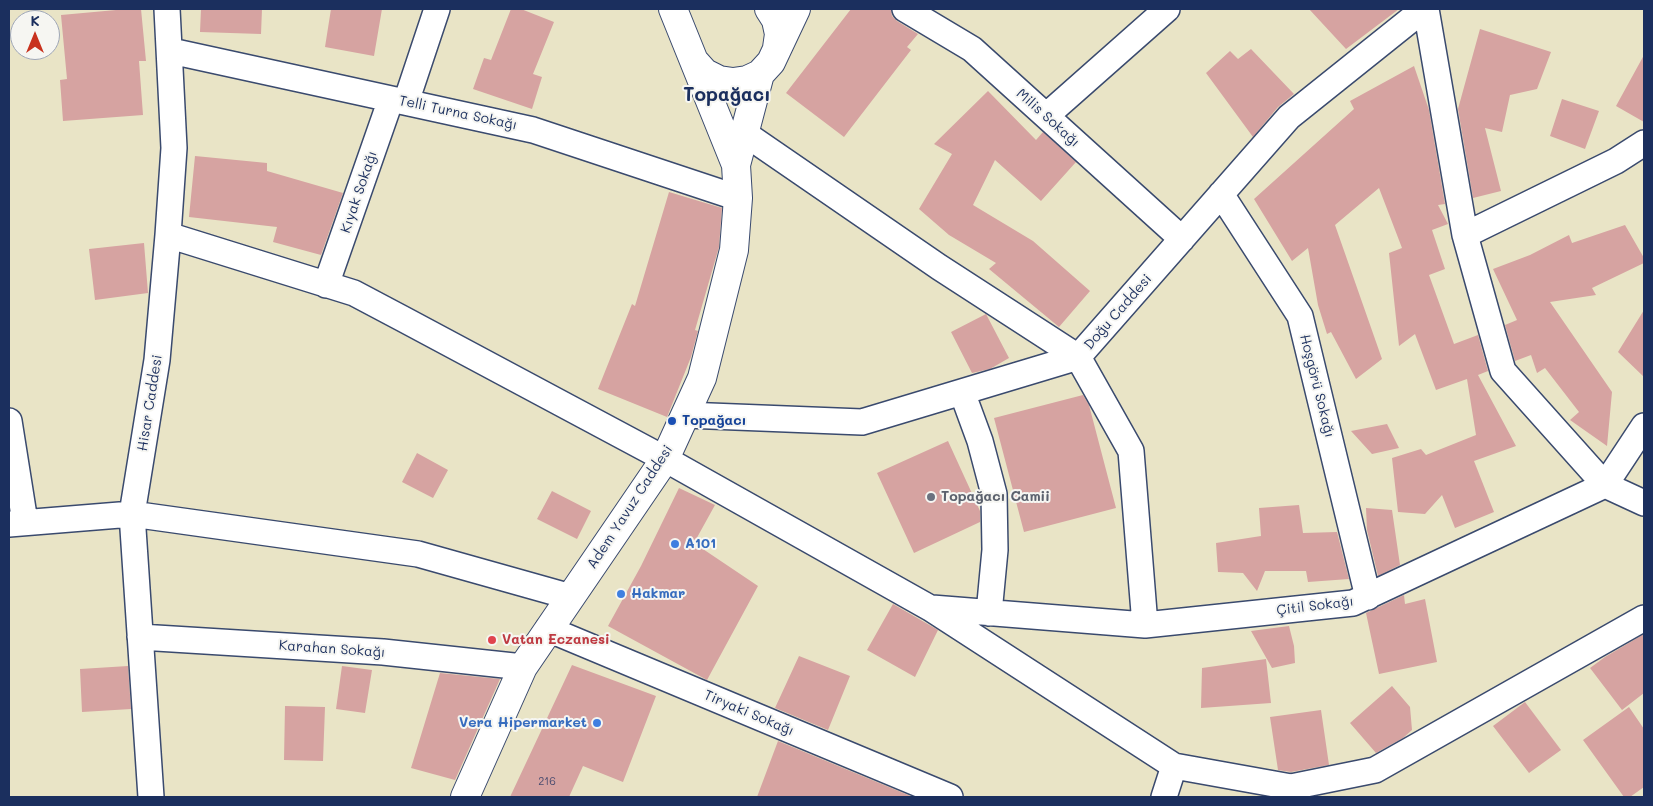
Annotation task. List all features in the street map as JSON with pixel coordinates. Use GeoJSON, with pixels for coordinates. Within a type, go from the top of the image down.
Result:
{"type":"FeatureCollection","features":[{"type":"Feature","properties":{"kind":"street","name":"Hisar Caddesi"},"geometry":{"type":"LineString","coordinates":[[151,797],[132,514],[157,360],[168,235],[174,148],[171,51],[167,9]]}},
{"type":"Feature","properties":{"kind":"street","name":"Kıyak Sokağı"},"geometry":{"type":"LineString","coordinates":[[326,285],[398,100],[436,9]]}},
{"type":"Feature","properties":{"kind":"street","name":"Adem Yavuz Caddesi"},"geometry":{"type":"LineString","coordinates":[[673,9],[736,165]]}},
{"type":"Feature","properties":{"kind":"street"},"geometry":{"type":"LineString","coordinates":[[698,9],[688,29],[692,53],[706,73],[726,81],[747,80],[760,74]]}},
{"type":"Feature","properties":{"kind":"street"},"geometry":{"type":"LineString","coordinates":[[768,9],[776,20],[779,34],[777,48]]}},
{"type":"Feature","properties":{"kind":"street","name":"Adem Yavuz Caddesi"},"geometry":{"type":"LineString","coordinates":[[465,797],[523,667],[665,459],[702,378],[734,250],[738,198],[736,165],[760,74],[771,62],[796,9]]}},
{"type":"Feature","properties":{"kind":"street","name":"Milis Sokağı"},"geometry":{"type":"LineString","coordinates":[[905,9],[972,49],[1182,239]]}},
{"type":"Feature","properties":{"kind":"street"},"geometry":{"type":"LineString","coordinates":[[1046,116],[1167,9]]}},
{"type":"Feature","properties":{"kind":"street"},"geometry":{"type":"LineString","coordinates":[[1425,9],[1466,235],[1503,371],[1605,484],[1644,503]]}},
{"type":"Feature","properties":{"kind":"street","name":"Doğu Caddesi"},"geometry":{"type":"LineString","coordinates":[[685,416],[862,422],[1078,357],[1288,117],[1425,9]]}},
{"type":"Feature","properties":{"kind":"street","name":"Telli Turna Sokağı"},"geometry":{"type":"LineString","coordinates":[[171,51],[532,130],[738,198]]}},
{"type":"Feature","properties":{"kind":"street"},"geometry":{"type":"LineString","coordinates":[[744,134],[939,267],[1078,357],[1131,451],[1145,625]]}},
{"type":"Feature","properties":{"kind":"street"},"geometry":{"type":"LineString","coordinates":[[1466,235],[1616,162],[1644,143]]}},
{"type":"Feature","properties":{"kind":"street","name":"Hoşgörü Sokağı"},"geometry":{"type":"LineString","coordinates":[[1220,194],[1300,316],[1368,597]]}},
{"type":"Feature","properties":{"kind":"street"},"geometry":{"type":"LineString","coordinates":[[168,235],[354,293],[665,459],[930,608],[1174,766],[1291,787],[1375,770],[1644,618]]}},
{"type":"Feature","properties":{"kind":"street"},"geometry":{"type":"LineString","coordinates":[[962,392],[980,441],[994,494],[995,550],[989,613]]}},
{"type":"Feature","properties":{"kind":"street"},"geometry":{"type":"LineString","coordinates":[[9,421],[17,523],[132,514],[418,554],[571,597]]}},
{"type":"Feature","properties":{"kind":"street"},"geometry":{"type":"LineString","coordinates":[[1605,484],[1644,426]]}},
{"type":"Feature","properties":{"kind":"street","name":"Çitil Sokağı"},"geometry":{"type":"LineString","coordinates":[[930,608],[1145,625],[1353,603],[1605,484]]}},
{"type":"Feature","properties":{"kind":"street","name":"Tiryaki Sokağı"},"geometry":{"type":"LineString","coordinates":[[548,629],[950,797]]}},
{"type":"Feature","properties":{"kind":"street","name":"Karahan Sokağı"},"geometry":{"type":"LineString","coordinates":[[140,637],[383,652],[523,667]]}},
{"type":"Feature","properties":{"kind":"street"},"geometry":{"type":"LineString","coordinates":[[1164,797],[1174,766]]}},
{"type":"Feature","properties":{"kind":"building"},"geometry":{"type":"Polygon","coordinates":[[[141,9],[146,61],[139,61],[143,115],[63,121],[60,80],[67,79],[61,15],[141,9]]]}},
{"type":"Feature","properties":{"kind":"building"},"geometry":{"type":"Polygon","coordinates":[[[201,9],[262,9],[261,34],[200,32],[201,9]]]}},
{"type":"Feature","properties":{"kind":"building"},"geometry":{"type":"Polygon","coordinates":[[[331,9],[382,9],[374,56],[325,47],[331,9]]]}},
{"type":"Feature","properties":{"kind":"building"},"geometry":{"type":"Polygon","coordinates":[[[511,9],[521,9],[554,22],[533,74],[542,77],[532,109],[473,89],[484,58],[491,60],[511,9]]]}},
{"type":"Feature","properties":{"kind":"building"},"geometry":{"type":"Polygon","coordinates":[[[851,9],[891,9],[892,16],[897,21],[918,34],[907,47],[911,50],[844,137],[786,93],[851,9]]]}},
{"type":"Feature","properties":{"kind":"building"},"geometry":{"type":"Polygon","coordinates":[[[1309,9],[1399,9],[1346,49],[1309,9]]]}},
{"type":"Feature","properties":{"kind":"building"},"geometry":{"type":"Polygon","coordinates":[[[1480,29],[1551,52],[1537,89],[1510,95],[1502,132],[1485,128],[1501,191],[1473,198],[1458,109],[1480,29]]]}},
{"type":"Feature","properties":{"kind":"building"},"geometry":{"type":"Polygon","coordinates":[[[1251,49],[1294,94],[1278,107],[1253,137],[1206,73],[1230,51],[1238,59],[1251,49]]]}},
{"type":"Feature","properties":{"kind":"building"},"geometry":{"type":"Polygon","coordinates":[[[1644,55],[1644,122],[1616,106],[1644,55]]]}},
{"type":"Feature","properties":{"kind":"building"},"geometry":{"type":"Polygon","coordinates":[[[1414,66],[1429,110],[1445,204],[1438,205],[1448,224],[1432,230],[1445,269],[1429,275],[1454,344],[1478,335],[1488,371],[1478,375],[1516,446],[1474,461],[1494,512],[1455,528],[1442,495],[1425,514],[1398,512],[1392,458],[1421,449],[1426,455],[1476,435],[1467,379],[1436,390],[1415,334],[1399,346],[1389,253],[1402,248],[1379,188],[1335,225],[1382,359],[1356,379],[1331,332],[1327,334],[1318,305],[1308,248],[1292,261],[1254,199],[1354,109],[1350,101],[1414,66]]]}},
{"type":"Feature","properties":{"kind":"building"},"geometry":{"type":"Polygon","coordinates":[[[988,91],[1036,140],[1043,132],[1076,162],[1041,201],[995,160],[973,205],[1033,241],[1090,291],[1059,327],[989,269],[996,263],[949,235],[919,209],[952,154],[934,144],[988,91]]]}},
{"type":"Feature","properties":{"kind":"building"},"geometry":{"type":"Polygon","coordinates":[[[1562,99],[1599,111],[1585,149],[1550,136],[1562,99]]]}},
{"type":"Feature","properties":{"kind":"building"},"geometry":{"type":"Polygon","coordinates":[[[195,156],[267,163],[267,171],[343,193],[321,255],[273,242],[277,227],[189,217],[195,156]]]}},
{"type":"Feature","properties":{"kind":"building"},"geometry":{"type":"Polygon","coordinates":[[[669,192],[722,208],[719,247],[695,330],[698,331],[691,357],[667,417],[598,389],[632,304],[635,306],[669,192]]]}},
{"type":"Feature","properties":{"kind":"building"},"geometry":{"type":"Polygon","coordinates":[[[1625,225],[1644,258],[1644,263],[1592,288],[1596,295],[1550,302],[1612,392],[1607,446],[1570,420],[1579,412],[1545,368],[1537,373],[1531,355],[1515,361],[1505,325],[1517,320],[1493,269],[1530,255],[1569,235],[1572,243],[1625,225]]]}},
{"type":"Feature","properties":{"kind":"building"},"geometry":{"type":"Polygon","coordinates":[[[144,243],[148,293],[95,300],[89,249],[144,243]]]}},
{"type":"Feature","properties":{"kind":"building"},"geometry":{"type":"Polygon","coordinates":[[[1644,310],[1644,377],[1618,352],[1644,310]]]}},
{"type":"Feature","properties":{"kind":"building"},"geometry":{"type":"Polygon","coordinates":[[[986,314],[1009,358],[990,369],[972,373],[951,332],[986,314]]]}},
{"type":"Feature","properties":{"kind":"building"},"geometry":{"type":"Polygon","coordinates":[[[1083,395],[1089,405],[1116,508],[1024,532],[994,418],[1083,395]]]}},
{"type":"Feature","properties":{"kind":"building"},"geometry":{"type":"Polygon","coordinates":[[[1387,424],[1399,448],[1372,454],[1351,431],[1387,424]]]}},
{"type":"Feature","properties":{"kind":"building","name":"Topağacı Camii"},"geometry":{"type":"Polygon","coordinates":[[[948,441],[980,511],[980,522],[914,553],[877,473],[948,441]]]}},
{"type":"Feature","properties":{"kind":"building"},"geometry":{"type":"Polygon","coordinates":[[[417,453],[448,470],[433,498],[402,482],[417,453]]]}},
{"type":"Feature","properties":{"kind":"building"},"geometry":{"type":"Polygon","coordinates":[[[679,488],[715,505],[694,543],[758,586],[707,680],[608,626],[641,566],[679,488]]]}},
{"type":"Feature","properties":{"kind":"building"},"geometry":{"type":"Polygon","coordinates":[[[552,491],[591,511],[577,539],[537,519],[552,491]]]}},
{"type":"Feature","properties":{"kind":"building"},"geometry":{"type":"Polygon","coordinates":[[[1299,505],[1303,533],[1337,532],[1349,579],[1308,582],[1306,571],[1265,571],[1257,591],[1243,573],[1218,572],[1216,543],[1261,536],[1259,508],[1299,505]]]}},
{"type":"Feature","properties":{"kind":"building"},"geometry":{"type":"Polygon","coordinates":[[[1366,508],[1392,510],[1400,565],[1378,576],[1367,530],[1366,508]]]}},
{"type":"Feature","properties":{"kind":"building"},"geometry":{"type":"Polygon","coordinates":[[[1404,595],[1405,604],[1425,599],[1437,662],[1379,674],[1366,613],[1404,595]]]}},
{"type":"Feature","properties":{"kind":"building"},"geometry":{"type":"Polygon","coordinates":[[[893,604],[938,630],[915,677],[867,650],[893,604]]]}},
{"type":"Feature","properties":{"kind":"building"},"geometry":{"type":"Polygon","coordinates":[[[1289,626],[1294,646],[1295,663],[1272,668],[1251,631],[1289,626]]]}},
{"type":"Feature","properties":{"kind":"building"},"geometry":{"type":"Polygon","coordinates":[[[1644,634],[1644,693],[1622,710],[1590,668],[1644,634]]]}},
{"type":"Feature","properties":{"kind":"building"},"geometry":{"type":"Polygon","coordinates":[[[799,656],[850,676],[828,730],[775,708],[799,656]]]}},
{"type":"Feature","properties":{"kind":"building"},"geometry":{"type":"Polygon","coordinates":[[[1266,659],[1271,703],[1201,708],[1202,668],[1266,659]]]}},
{"type":"Feature","properties":{"kind":"building"},"geometry":{"type":"Polygon","coordinates":[[[572,665],[656,696],[623,782],[583,766],[569,797],[510,797],[572,665]]]}},
{"type":"Feature","properties":{"kind":"building"},"geometry":{"type":"Polygon","coordinates":[[[128,666],[131,709],[82,712],[80,669],[128,666]]]}},
{"type":"Feature","properties":{"kind":"building"},"geometry":{"type":"Polygon","coordinates":[[[342,666],[372,670],[365,713],[336,709],[342,666]]]}},
{"type":"Feature","properties":{"kind":"building"},"geometry":{"type":"Polygon","coordinates":[[[440,673],[500,679],[455,780],[411,768],[440,673]]]}},
{"type":"Feature","properties":{"kind":"building"},"geometry":{"type":"Polygon","coordinates":[[[1392,686],[1410,707],[1412,730],[1403,738],[1376,753],[1350,723],[1392,686]]]}},
{"type":"Feature","properties":{"kind":"building"},"geometry":{"type":"Polygon","coordinates":[[[1525,702],[1561,750],[1529,773],[1493,726],[1525,702]]]}},
{"type":"Feature","properties":{"kind":"building"},"geometry":{"type":"Polygon","coordinates":[[[285,706],[325,707],[323,761],[284,760],[285,706]]]}},
{"type":"Feature","properties":{"kind":"building"},"geometry":{"type":"Polygon","coordinates":[[[1629,707],[1644,729],[1644,787],[1630,797],[1624,797],[1583,740],[1629,707]]]}},
{"type":"Feature","properties":{"kind":"building"},"geometry":{"type":"Polygon","coordinates":[[[1321,710],[1329,765],[1291,772],[1278,770],[1270,717],[1321,710]]]}},
{"type":"Feature","properties":{"kind":"building"},"geometry":{"type":"Polygon","coordinates":[[[778,741],[913,797],[757,797],[778,741]]]}},
{"type":"Feature","properties":{"kind":"place","name":"Topağacı"},"geometry":{"type":"Point","coordinates":[672,421]}},
{"type":"Feature","properties":{"kind":"place","name":"Topağacı Camii"},"geometry":{"type":"Point","coordinates":[931,497]}},
{"type":"Feature","properties":{"kind":"place","name":"A101"},"geometry":{"type":"Point","coordinates":[675,544]}},
{"type":"Feature","properties":{"kind":"place","name":"Hakmar"},"geometry":{"type":"Point","coordinates":[621,594]}},
{"type":"Feature","properties":{"kind":"place","name":"Vatan Eczanesi"},"geometry":{"type":"Point","coordinates":[492,640]}},
{"type":"Feature","properties":{"kind":"place","name":"Vera Hipermarket"},"geometry":{"type":"Point","coordinates":[597,723]}},
{"type":"Feature","properties":{"kind":"district","name":"Topağacı"},"geometry":{"type":"Point","coordinates":[727,95]}}]}
